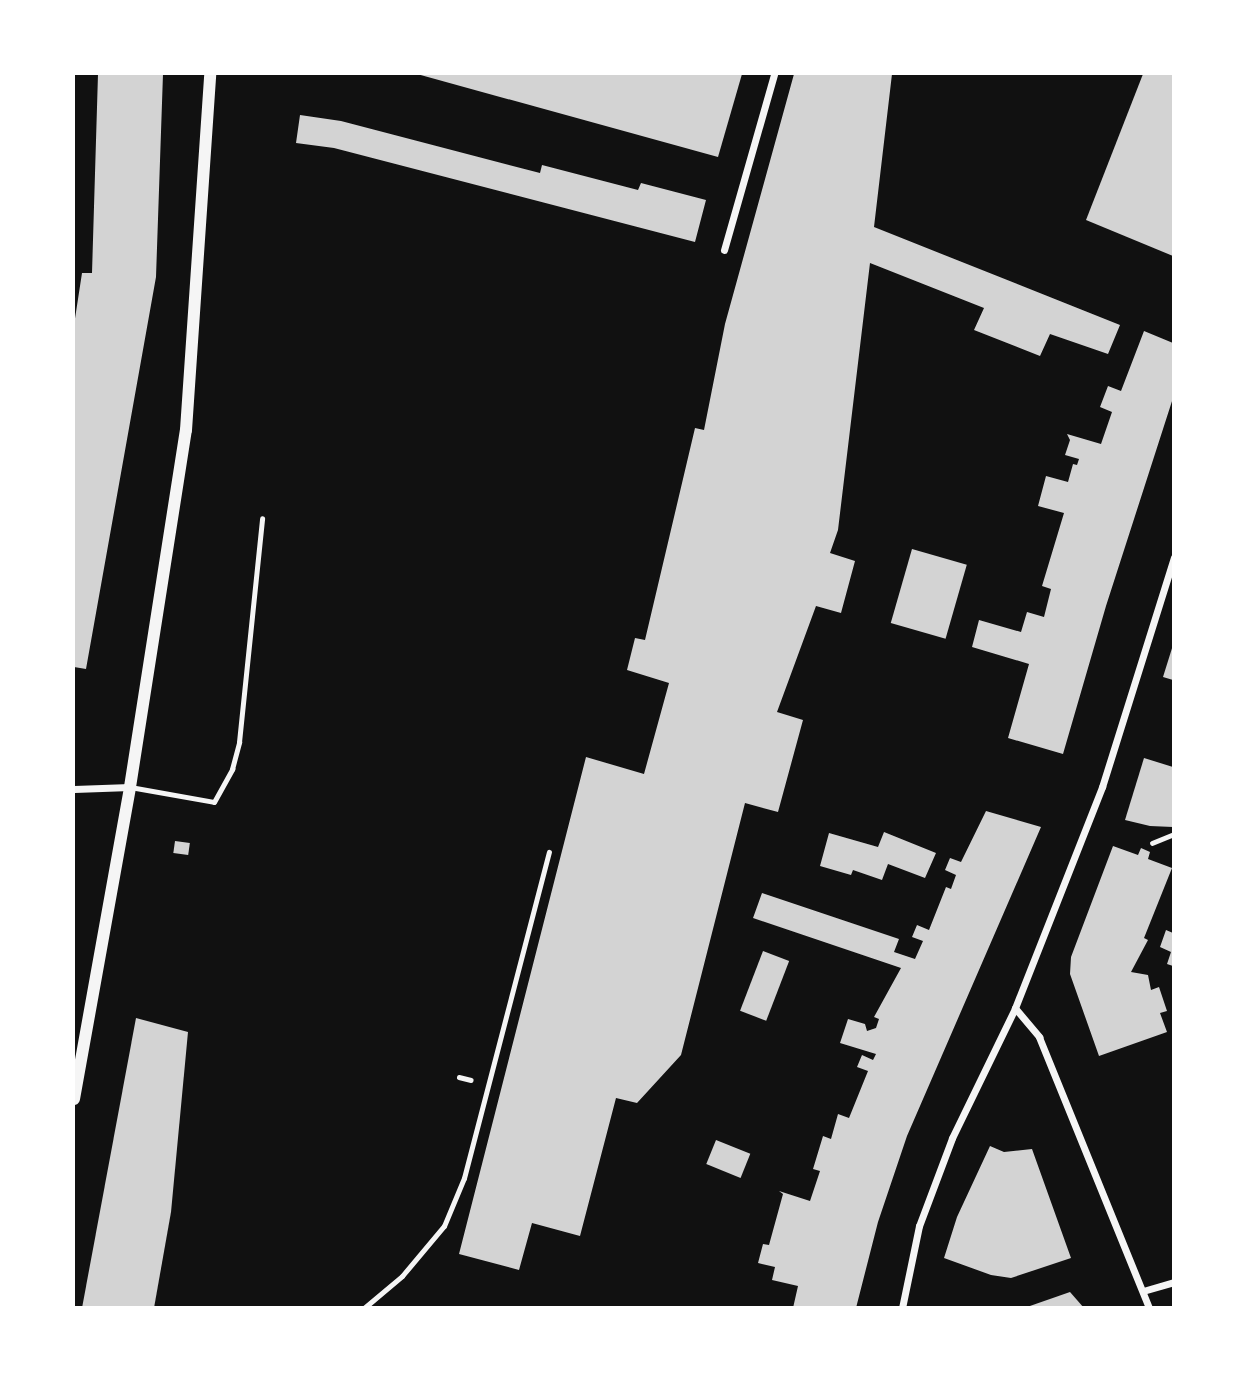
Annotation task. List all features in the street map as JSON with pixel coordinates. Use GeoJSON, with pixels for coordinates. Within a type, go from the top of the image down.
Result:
{"type":"FeatureCollection","features":[{"type":"Feature","properties":{"kind":"street"},"geometry":{"type":"LineString","coordinates":[[74,1099],[130,787],[186,430],[210,74]]}},
{"type":"Feature","properties":{"kind":"street"},"geometry":{"type":"LineString","coordinates":[[724,250],[774,74]]}},
{"type":"Feature","properties":{"kind":"street"},"geometry":{"type":"LineString","coordinates":[[902,1307],[919,1226],[952,1138],[1015,1008],[1102,787],[1174,557]]}},
{"type":"Feature","properties":{"kind":"street"},"geometry":{"type":"LineString","coordinates":[[74,789],[130,787]]}},
{"type":"Feature","properties":{"kind":"street"},"geometry":{"type":"LineString","coordinates":[[1015,1008],[1039,1037],[1149,1307]]}},
{"type":"Feature","properties":{"kind":"street"},"geometry":{"type":"LineString","coordinates":[[1143,1291],[1174,1282]]}},
{"type":"Feature","properties":{"kind":"lane"},"geometry":{"type":"LineString","coordinates":[[130,787],[214,802],[232,769],[239,742],[262,518]]}},
{"type":"Feature","properties":{"kind":"lane"},"geometry":{"type":"LineString","coordinates":[[364,1307],[402,1276],[444,1226],[464,1178],[549,852]]}},
{"type":"Feature","properties":{"kind":"path"},"geometry":{"type":"LineString","coordinates":[[1152,843],[1174,834]]}},
{"type":"Feature","properties":{"kind":"building"},"geometry":{"type":"Polygon","coordinates":[[[98,74],[163,74],[156,277],[86,669],[74,667],[74,325],[82,273],[92,273],[98,74]]]}},
{"type":"Feature","properties":{"kind":"building"},"geometry":{"type":"Polygon","coordinates":[[[417,74],[742,74],[718,157],[417,74]]]}},
{"type":"Feature","properties":{"kind":"building"},"geometry":{"type":"Polygon","coordinates":[[[794,74],[892,74],[874,227],[1120,325],[1108,354],[1050,334],[1040,356],[974,330],[984,308],[870,263],[838,530],[830,553],[855,561],[841,613],[816,606],[777,712],[803,720],[778,812],[745,803],[681,1055],[637,1103],[616,1098],[580,1236],[532,1223],[519,1270],[459,1254],[586,757],[644,774],[669,683],[627,670],[635,638],[645,640],[695,428],[704,430],[725,324],[794,74]]]}},
{"type":"Feature","properties":{"kind":"building"},"geometry":{"type":"Polygon","coordinates":[[[1143,74],[1173,74],[1173,256],[1086,220],[1143,74]]]}},
{"type":"Feature","properties":{"kind":"building"},"geometry":{"type":"Polygon","coordinates":[[[300,115],[341,121],[540,173],[542,165],[638,190],[641,183],[706,200],[695,242],[334,148],[296,143],[300,115]]]}},
{"type":"Feature","properties":{"kind":"building"},"geometry":{"type":"Polygon","coordinates":[[[1144,331],[1173,343],[1173,398],[1106,606],[1063,754],[1008,738],[1029,664],[972,647],[979,620],[1021,632],[1027,612],[1044,617],[1051,589],[1042,586],[1064,513],[1038,506],[1046,476],[1068,482],[1073,464],[1077,465],[1079,459],[1065,455],[1070,440],[1067,434],[1101,444],[1112,412],[1100,407],[1108,386],[1121,391],[1144,331]]]}},
{"type":"Feature","properties":{"kind":"building"},"geometry":{"type":"Polygon","coordinates":[[[912,549],[967,565],[946,639],[891,623],[912,549]]]}},
{"type":"Feature","properties":{"kind":"building"},"geometry":{"type":"Polygon","coordinates":[[[1173,645],[1173,680],[1163,677],[1173,645]]]}},
{"type":"Feature","properties":{"kind":"building"},"geometry":{"type":"Polygon","coordinates":[[[1144,758],[1173,767],[1173,827],[1150,826],[1125,820],[1144,758]]]}},
{"type":"Feature","properties":{"kind":"building"},"geometry":{"type":"Polygon","coordinates":[[[986,811],[1041,827],[907,1136],[878,1222],[856,1308],[793,1308],[798,1286],[772,1280],[775,1267],[758,1263],[763,1244],[769,1245],[783,1194],[779,1191],[810,1201],[820,1171],[813,1169],[823,1136],[831,1139],[838,1114],[849,1118],[868,1071],[857,1067],[862,1055],[873,1060],[876,1054],[840,1043],[848,1019],[865,1024],[867,1031],[876,1028],[879,1019],[874,1017],[901,968],[753,918],[762,893],[899,939],[894,952],[915,959],[923,941],[912,937],[917,925],[929,930],[946,887],[951,889],[956,875],[945,870],[950,858],[961,862],[986,811]]]}},
{"type":"Feature","properties":{"kind":"building"},"geometry":{"type":"Polygon","coordinates":[[[884,832],[936,853],[925,878],[888,864],[882,880],[853,870],[851,875],[820,866],[829,833],[878,847],[884,832]]]}},
{"type":"Feature","properties":{"kind":"building"},"geometry":{"type":"Polygon","coordinates":[[[175,841],[190,843],[188,855],[173,853],[175,841]]]}},
{"type":"Feature","properties":{"kind":"building"},"geometry":{"type":"Polygon","coordinates":[[[1113,846],[1138,855],[1141,848],[1150,852],[1148,859],[1172,868],[1144,938],[1148,940],[1131,972],[1148,975],[1151,990],[1159,987],[1167,1011],[1160,1013],[1167,1032],[1099,1056],[1070,974],[1071,957],[1113,846]]]}},
{"type":"Feature","properties":{"kind":"building"},"geometry":{"type":"Polygon","coordinates":[[[1166,930],[1173,933],[1173,966],[1167,964],[1171,952],[1160,947],[1166,930]]]}},
{"type":"Feature","properties":{"kind":"building"},"geometry":{"type":"Polygon","coordinates":[[[763,951],[789,961],[766,1021],[740,1011],[763,951]]]}},
{"type":"Feature","properties":{"kind":"building"},"geometry":{"type":"Polygon","coordinates":[[[136,1018],[188,1032],[171,1212],[154,1308],[82,1308],[136,1018]]]}},
{"type":"Feature","properties":{"kind":"building"},"geometry":{"type":"Polygon","coordinates":[[[716,1140],[750,1154],[741,1178],[706,1164],[716,1140]]]}},
{"type":"Feature","properties":{"kind":"building"},"geometry":{"type":"Polygon","coordinates":[[[990,1146],[1004,1152],[1032,1149],[1071,1258],[1011,1278],[991,1275],[944,1258],[957,1217],[990,1146]]]}},
{"type":"Feature","properties":{"kind":"building"},"geometry":{"type":"Polygon","coordinates":[[[1070,1292],[1084,1308],[1027,1308],[1027,1307],[1070,1292]]]}}]}
